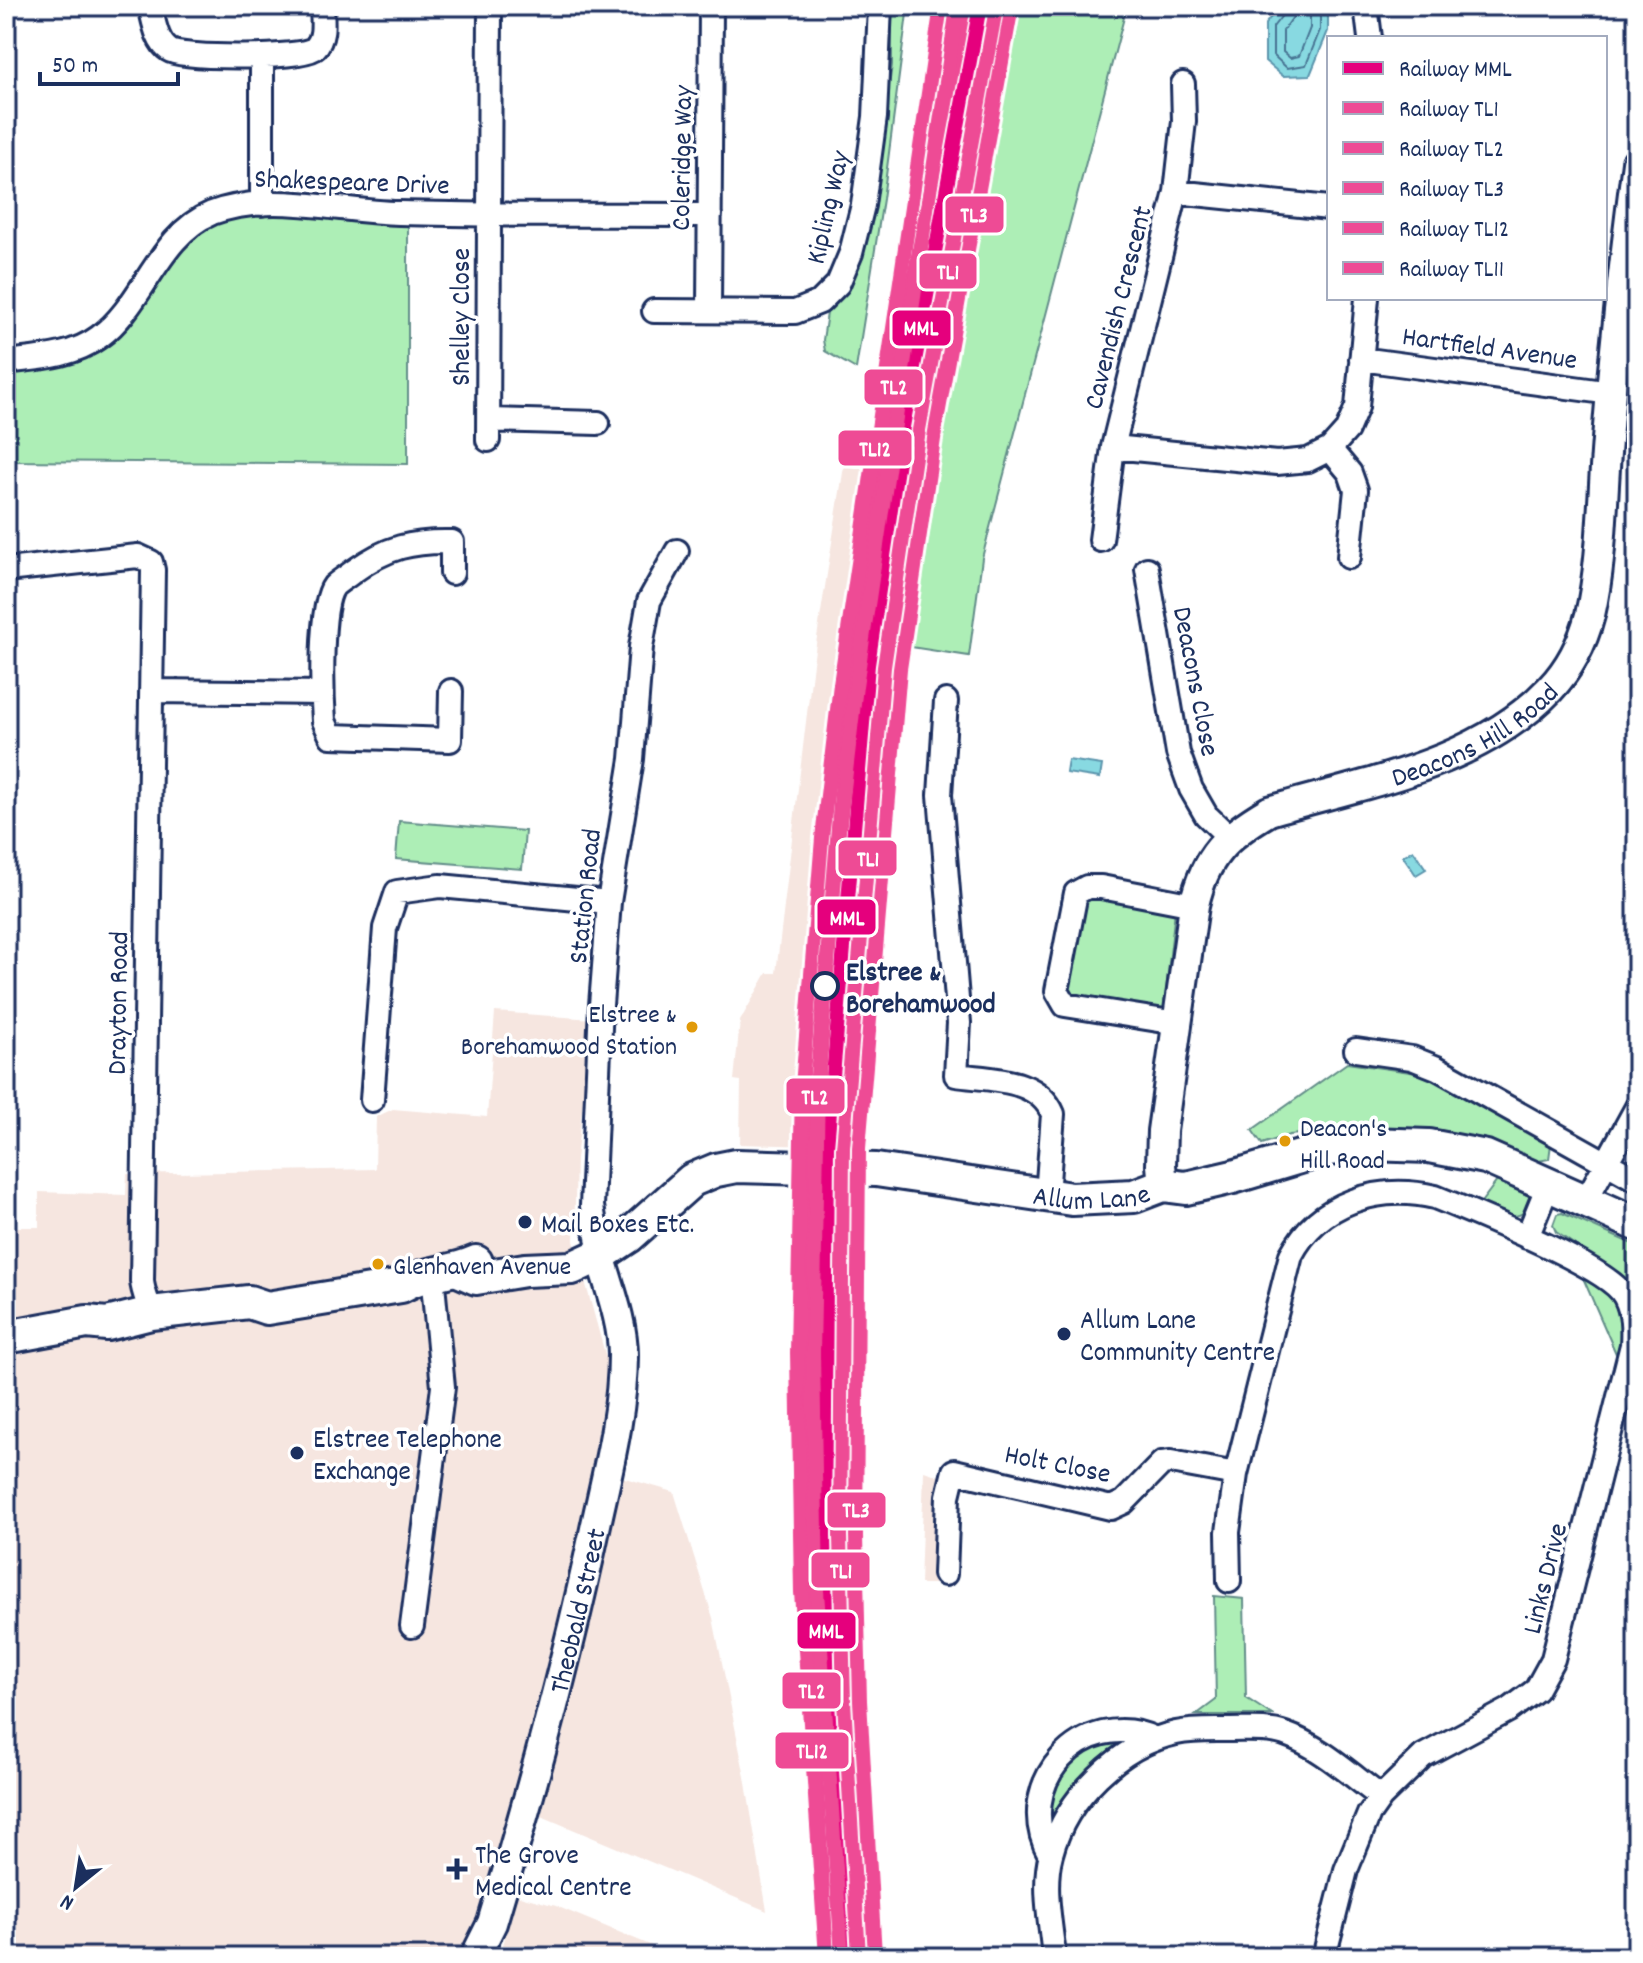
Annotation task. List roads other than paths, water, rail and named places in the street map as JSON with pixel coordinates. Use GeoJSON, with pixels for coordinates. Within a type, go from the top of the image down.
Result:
{"type":"FeatureCollection","features":[{"type":"Feature","properties":{"kind":"main road","name":"Allum Lane"},"geometry":{"type":"LineString","coordinates":[[437,1273],[476,1278],[525,1270],[572,1268],[629,1236],[692,1180],[736,1166],[876,1170],[1072,1199],[1134,1196],[1163,1185],[1186,1188],[1321,1150],[1369,1144],[1429,1146],[1486,1157],[1637,1224]]}},
{"type":"Feature","properties":{"kind":"main road"},"geometry":{"type":"LineString","coordinates":[[6,1337],[87,1322],[107,1324],[151,1313],[249,1302],[267,1308],[401,1286],[437,1273]]}},
{"type":"Feature","properties":{"kind":"main road"},"geometry":{"type":"LineString","coordinates":[[6,1353],[90,1337],[107,1324]]}},
{"type":"Feature","properties":{"kind":"street"},"geometry":{"type":"LineString","coordinates":[[150,6],[162,45],[173,53],[233,56],[298,55],[311,51],[321,39],[322,6]]}},
{"type":"Feature","properties":{"kind":"street"},"geometry":{"type":"LineString","coordinates":[[489,215],[490,6]]}},
{"type":"Feature","properties":{"kind":"street","name":"Coleridge Way"},"geometry":{"type":"LineString","coordinates":[[709,310],[711,6]]}},
{"type":"Feature","properties":{"kind":"street","name":"Kipling Way"},"geometry":{"type":"LineString","coordinates":[[654,311],[795,312],[820,302],[838,284],[851,253],[863,205],[875,117],[880,6]]}},
{"type":"Feature","properties":{"kind":"street"},"geometry":{"type":"LineString","coordinates":[[1366,6],[1370,36]]}},
{"type":"Feature","properties":{"kind":"street"},"geometry":{"type":"LineString","coordinates":[[262,56],[262,204]]}},
{"type":"Feature","properties":{"kind":"street"},"geometry":{"type":"LineString","coordinates":[[1176,192],[1183,136],[1183,84]]}},
{"type":"Feature","properties":{"kind":"street","name":"Deacons Hill Road"},"geometry":{"type":"LineString","coordinates":[[1163,1185],[1162,1133],[1194,905],[1207,866],[1229,837],[1269,811],[1437,761],[1514,719],[1550,689],[1571,661],[1590,615],[1597,575],[1620,289],[1637,162]]}},
{"type":"Feature","properties":{"kind":"street","name":"Cavendish Crescent"},"geometry":{"type":"LineString","coordinates":[[1101,540],[1113,447],[1176,192],[1327,208]]}},
{"type":"Feature","properties":{"kind":"street","name":"Shakespeare Drive"},"geometry":{"type":"LineString","coordinates":[[6,362],[57,356],[98,338],[117,322],[189,226],[234,207],[262,204],[395,213],[489,215],[710,215]]}},
{"type":"Feature","properties":{"kind":"street","name":"Shelley Close"},"geometry":{"type":"LineString","coordinates":[[489,215],[489,430],[598,423]]}},
{"type":"Feature","properties":{"kind":"street","name":"Hartfield Avenue"},"geometry":{"type":"LineString","coordinates":[[1330,449],[1347,430],[1357,407],[1367,300]]}},
{"type":"Feature","properties":{"kind":"street","name":"Hartfield Avenue"},"geometry":{"type":"LineString","coordinates":[[1361,359],[1611,393]]}},
{"type":"Feature","properties":{"kind":"street","name":"Cavendish Crescent"},"geometry":{"type":"LineString","coordinates":[[1113,447],[1277,463],[1308,460],[1330,449]]}},
{"type":"Feature","properties":{"kind":"street"},"geometry":{"type":"LineString","coordinates":[[1330,449],[1350,473],[1356,490],[1349,557]]}},
{"type":"Feature","properties":{"kind":"street"},"geometry":{"type":"LineString","coordinates":[[451,691],[450,740],[331,736],[324,721],[325,616],[333,587],[369,560],[398,546],[430,542],[452,542],[452,573]]}},
{"type":"Feature","properties":{"kind":"street","name":"Station Road"},"geometry":{"type":"LineString","coordinates":[[600,1255],[592,1206],[599,1037],[609,902],[632,759],[641,647],[649,601],[677,551]]}},
{"type":"Feature","properties":{"kind":"street","name":"Drayton Road"},"geometry":{"type":"LineString","coordinates":[[6,570],[138,556],[147,558],[153,570],[142,1281],[151,1313]]}},
{"type":"Feature","properties":{"kind":"street","name":"Deacons Close"},"geometry":{"type":"LineString","coordinates":[[1147,569],[1178,753],[1191,789],[1206,815],[1229,837]]}},
{"type":"Feature","properties":{"kind":"street"},"geometry":{"type":"LineString","coordinates":[[152,691],[322,693]]}},
{"type":"Feature","properties":{"kind":"street"},"geometry":{"type":"LineString","coordinates":[[946,701],[940,795],[959,1023],[956,1075],[1024,1085],[1048,1102],[1053,1114],[1047,1196]]}},
{"type":"Feature","properties":{"kind":"street"},"geometry":{"type":"LineString","coordinates":[[372,1100],[385,928],[397,892],[440,886],[609,902]]}},
{"type":"Feature","properties":{"kind":"street"},"geometry":{"type":"LineString","coordinates":[[1177,1023],[1065,1005],[1057,991],[1076,893],[1087,887],[1101,887],[1194,905]]}},
{"type":"Feature","properties":{"kind":"street"},"geometry":{"type":"LineString","coordinates":[[1356,1050],[1412,1058],[1437,1068],[1637,1180]]}},
{"type":"Feature","properties":{"kind":"street"},"geometry":{"type":"LineString","coordinates":[[1586,1200],[1637,1107]]}},
{"type":"Feature","properties":{"kind":"street"},"geometry":{"type":"LineString","coordinates":[[1527,1237],[1549,1183]]}},
{"type":"Feature","properties":{"kind":"street","name":"Links Drive"},"geometry":{"type":"LineString","coordinates":[[1229,1581],[1228,1532],[1236,1474],[1291,1255],[1309,1227],[1335,1207],[1379,1194],[1414,1192],[1435,1197],[1527,1237],[1606,1277],[1624,1294],[1633,1321],[1632,1345],[1553,1659],[1536,1690],[1509,1710],[1423,1756],[1381,1797],[1369,1814],[1346,1870],[1324,1957]]}},
{"type":"Feature","properties":{"kind":"street","name":"Theobald Street"},"geometry":{"type":"LineString","coordinates":[[475,1957],[492,1923],[562,1677],[612,1443],[623,1353],[615,1307],[600,1255]]}},
{"type":"Feature","properties":{"kind":"street"},"geometry":{"type":"LineString","coordinates":[[412,1626],[443,1387],[437,1273]]}},
{"type":"Feature","properties":{"kind":"street","name":"Holt Close"},"geometry":{"type":"LineString","coordinates":[[945,1574],[948,1496],[954,1471],[1111,1508],[1124,1502],[1162,1463],[1236,1474]]}},
{"type":"Feature","properties":{"kind":"street"},"geometry":{"type":"LineString","coordinates":[[1050,1855],[1043,1842],[1039,1811],[1046,1780],[1060,1757],[1100,1732],[1137,1730],[1156,1739]]}},
{"type":"Feature","properties":{"kind":"street"},"geometry":{"type":"LineString","coordinates":[[1054,1957],[1046,1878],[1050,1855],[1065,1822],[1087,1789],[1112,1766],[1156,1739],[1190,1731],[1279,1732],[1306,1744],[1381,1797]]}},
{"type":"Feature","properties":{"kind":"water"},"geometry":{"type":"Polygon","coordinates":[[[1280,6],[1328,6],[1328,31],[1310,75],[1283,76],[1265,61],[1265,24],[1280,6]]]}},
{"type":"Feature","properties":{"kind":"water"},"geometry":{"type":"Polygon","coordinates":[[[1068,760],[1102,765],[1100,778],[1066,773],[1068,760]]]}},
{"type":"Feature","properties":{"kind":"water"},"geometry":{"type":"Polygon","coordinates":[[[1413,850],[1426,869],[1416,875],[1403,856],[1413,850]]]}},
{"type":"Feature","properties":{"kind":"rail line","name":"TL12"},"geometry":{"type":"LineString","coordinates":[[826,1957],[801,1592],[797,1353],[802,1086],[822,838],[840,684],[941,6]]}},
{"type":"Feature","properties":{"kind":"rail line","name":"TL2"},"geometry":{"type":"LineString","coordinates":[[827,1957],[812,1703],[808,1536],[811,1146],[852,663],[887,424],[964,6]]}},
{"type":"Feature","properties":{"kind":"rail line","name":"MML"},"geometry":{"type":"LineString","coordinates":[[843,1957],[828,1702],[824,1536],[827,1147],[868,665],[903,427],[980,6]]}},
{"type":"Feature","properties":{"kind":"rail line","name":"TL11"},"geometry":{"type":"LineString","coordinates":[[842,1956],[817,1591],[813,1353],[818,1087],[838,840],[856,686],[957,8]]}},
{"type":"Feature","properties":{"kind":"rail line","name":"TL1"},"geometry":{"type":"LineString","coordinates":[[859,1956],[844,1701],[840,1536],[843,1148],[884,667],[919,430],[996,9]]}},
{"type":"Feature","properties":{"kind":"rail line","name":"TL3"},"geometry":{"type":"LineString","coordinates":[[875,1955],[860,1701],[856,1536],[859,1148],[900,669],[935,432],[1011,12]]}},
{"type":"Feature","properties":{"kind":"place","name":"Elstree & Borehamwood"},"geometry":{"type":"Point","coordinates":[825,986]}},
{"type":"Feature","properties":{"kind":"place","name":"Elstree & Borehamwood Station"},"geometry":{"type":"Point","coordinates":[692,1027]}},
{"type":"Feature","properties":{"kind":"place","name":"Deacon's Hill Road"},"geometry":{"type":"Point","coordinates":[1285,1141]}},
{"type":"Feature","properties":{"kind":"place","name":"Mail Boxes Etc."},"geometry":{"type":"Point","coordinates":[525,1222]}},
{"type":"Feature","properties":{"kind":"place","name":"Glenhaven Avenue"},"geometry":{"type":"Point","coordinates":[378,1264]}},
{"type":"Feature","properties":{"kind":"place","name":"Allum Lane Community Centre"},"geometry":{"type":"Point","coordinates":[1064,1334]}},
{"type":"Feature","properties":{"kind":"place","name":"Elstree Telephone Exchange"},"geometry":{"type":"Point","coordinates":[297,1453]}},
{"type":"Feature","properties":{"kind":"place","name":"The Grove Medical Centre"},"geometry":{"type":"Point","coordinates":[457,1869]}}]}
